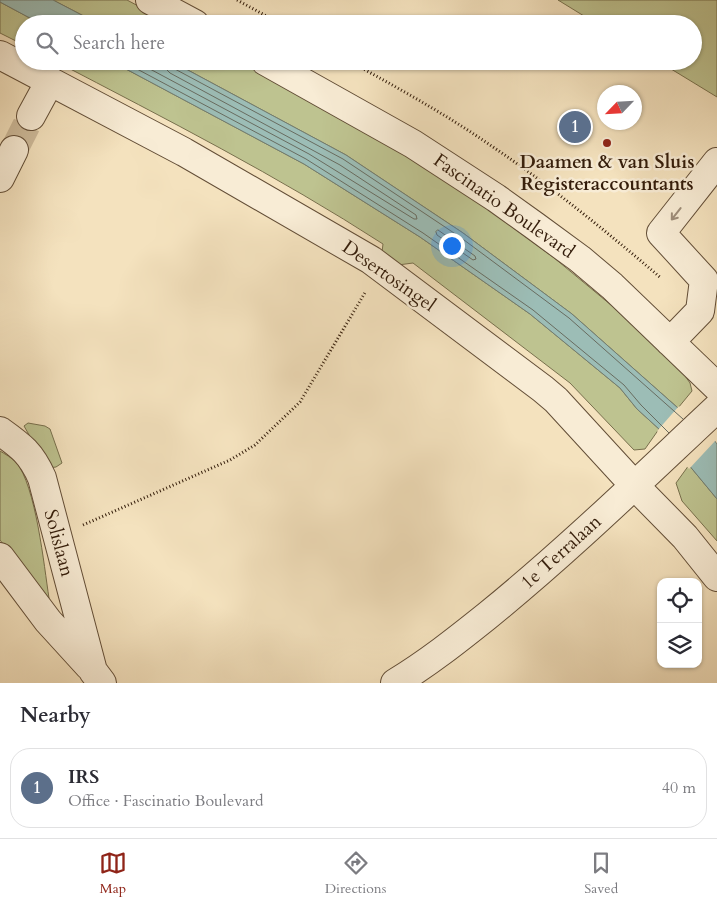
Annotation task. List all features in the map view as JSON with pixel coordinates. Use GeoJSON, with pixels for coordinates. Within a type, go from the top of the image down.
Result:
{"type":"FeatureCollection","features":[{"type":"Feature","properties":{"kind":"street"},"geometry":{"type":"LineString","coordinates":[[150,0],[178,15]]}},
{"type":"Feature","properties":{"kind":"street","name":"Desertosingel"},"geometry":{"type":"LineString","coordinates":[[0,54],[15,62]]}},
{"type":"Feature","properties":{"kind":"street","name":"Desertosingel"},"geometry":{"type":"LineString","coordinates":[[30,70],[184,152],[381,266],[556,400],[634,485],[691,542],[717,577]]}},
{"type":"Feature","properties":{"kind":"street","name":"Fascinatio Boulevard"},"geometry":{"type":"LineString","coordinates":[[281,70],[413,144],[496,198],[580,259],[612,286],[717,387]]}},
{"type":"Feature","properties":{"kind":"street"},"geometry":{"type":"LineString","coordinates":[[31,116],[50,81]]}},
{"type":"Feature","properties":{"kind":"street"},"geometry":{"type":"LineString","coordinates":[[0,178],[14,150]]}},
{"type":"Feature","properties":{"kind":"street"},"geometry":{"type":"LineString","coordinates":[[670,342],[708,310],[704,280],[661,233],[717,162]]}},
{"type":"Feature","properties":{"kind":"street","name":"1e Terralaan"},"geometry":{"type":"LineString","coordinates":[[395,683],[424,676],[576,541],[712,413]]}},
{"type":"Feature","properties":{"kind":"street","name":"Solislaan"},"geometry":{"type":"LineString","coordinates":[[0,431],[26,449],[38,468],[98,677]]}},
{"type":"Feature","properties":{"kind":"street","name":"Solislaan"},"geometry":{"type":"LineString","coordinates":[[0,557],[48,621],[98,677]]}},
{"type":"Feature","properties":{"kind":"path"},"geometry":{"type":"LineString","coordinates":[[237,0],[264,15]]}},
{"type":"Feature","properties":{"kind":"path","name":"Fascinatio Boulevard"},"geometry":{"type":"LineString","coordinates":[[365,70],[420,100],[493,146],[599,225],[664,280]]}},
{"type":"Feature","properties":{"kind":"path"},"geometry":{"type":"LineString","coordinates":[[58,537],[230,460],[255,445],[300,402],[381,266]]}},
{"type":"Feature","properties":{"kind":"green space"},"geometry":{"type":"Polygon","coordinates":[[[53,0],[127,0],[155,15],[82,15],[53,0]]]}},
{"type":"Feature","properties":{"kind":"green space"},"geometry":{"type":"Polygon","coordinates":[[[558,0],[717,0],[717,97],[673,70],[702,70],[702,15],[582,15],[558,0]]]}},
{"type":"Feature","properties":{"kind":"green space"},"geometry":{"type":"Polygon","coordinates":[[[0,2],[24,15],[15,15],[15,40],[0,33],[0,2]]]}},
{"type":"Feature","properties":{"kind":"green space"},"geometry":{"type":"Polygon","coordinates":[[[72,70],[128,70],[304,164],[420,237],[530,314],[620,388],[637,409],[659,429],[645,449],[634,450],[570,383],[413,263],[398,265],[382,252],[383,244],[343,219],[138,104],[72,70]]]}},
{"type":"Feature","properties":{"kind":"green space"},"geometry":{"type":"Polygon","coordinates":[[[188,70],[258,70],[404,153],[485,207],[553,257],[617,310],[683,373],[690,383],[692,391],[678,408],[572,314],[463,233],[346,155],[188,70]]]}},
{"type":"Feature","properties":{"kind":"green space"},"geometry":{"type":"Polygon","coordinates":[[[28,423],[45,426],[50,429],[62,463],[56,467],[48,468],[24,426],[28,423]]]}},
{"type":"Feature","properties":{"kind":"green space"},"geometry":{"type":"Polygon","coordinates":[[[0,451],[16,462],[23,473],[29,489],[42,547],[49,598],[47,602],[0,540],[0,451]]]}},
{"type":"Feature","properties":{"kind":"green space"},"geometry":{"type":"Polygon","coordinates":[[[689,465],[717,499],[717,541],[682,501],[676,483],[689,465]]]}},
{"type":"Feature","properties":{"kind":"water"},"geometry":{"type":"Polygon","coordinates":[[[0,0],[53,0],[82,15],[24,15],[0,2],[0,0]]]}},
{"type":"Feature","properties":{"kind":"water"},"geometry":{"type":"Polygon","coordinates":[[[128,70],[188,70],[346,155],[463,233],[572,314],[714,440],[717,444],[717,499],[659,429],[637,409],[620,388],[530,314],[420,237],[304,164],[128,70]]]}},
{"type":"Feature","properties":{"kind":"pier"},"geometry":{"type":"Polygon","coordinates":[[[679,406],[716,440],[689,469],[657,431],[679,406]]]}},
{"type":"Feature","properties":{"kind":"tunnel"},"geometry":{"type":"LineString","coordinates":[[14,150],[31,116]]}},
{"type":"Feature","properties":{"kind":"place","name":"IRS"},"geometry":{"type":"Point","coordinates":[575,127]}},
{"type":"Feature","properties":{"kind":"place","name":"Daamen & van Sluis Registeraccountants"},"geometry":{"type":"Point","coordinates":[607,143]}}]}
